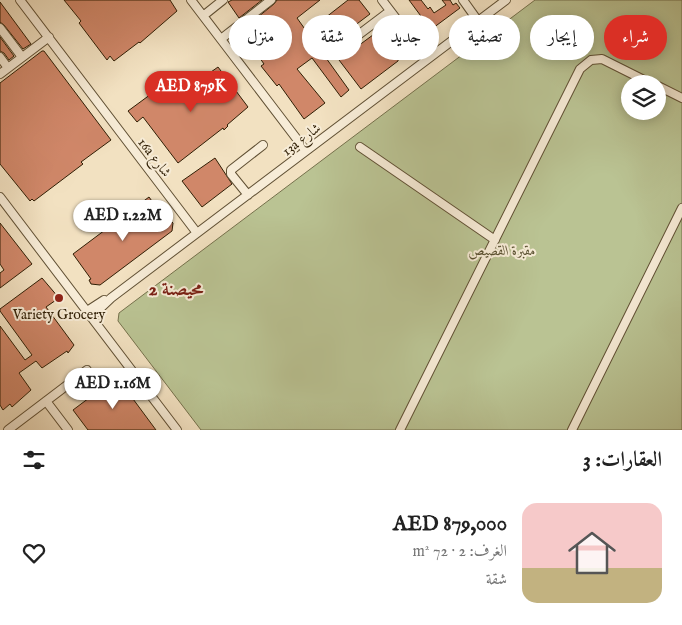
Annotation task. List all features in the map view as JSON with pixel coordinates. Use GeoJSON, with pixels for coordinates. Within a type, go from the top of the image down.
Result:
{"type":"FeatureCollection","features":[{"type":"Feature","properties":{"kind":"street","name":"16a شارع"},"geometry":{"type":"LineString","coordinates":[[20,0],[197,233]]}},
{"type":"Feature","properties":{"kind":"street"},"geometry":{"type":"LineString","coordinates":[[191,0],[306,151]]}},
{"type":"Feature","properties":{"kind":"street"},"geometry":{"type":"LineString","coordinates":[[203,16],[223,0]]}},
{"type":"Feature","properties":{"kind":"street"},"geometry":{"type":"LineString","coordinates":[[220,39],[271,0]]}},
{"type":"Feature","properties":{"kind":"street"},"geometry":{"type":"LineString","coordinates":[[462,0],[473,15]]}},
{"type":"Feature","properties":{"kind":"street","name":"13a شارع"},"geometry":{"type":"LineString","coordinates":[[486,15],[506,0]]}},
{"type":"Feature","properties":{"kind":"street"},"geometry":{"type":"LineString","coordinates":[[384,1],[393,15]]}},
{"type":"Feature","properties":{"kind":"street"},"geometry":{"type":"LineString","coordinates":[[362,32],[390,11]]}},
{"type":"Feature","properties":{"kind":"street"},"geometry":{"type":"LineString","coordinates":[[0,28],[22,57]]}},
{"type":"Feature","properties":{"kind":"street"},"geometry":{"type":"LineString","coordinates":[[0,74],[48,37]]}},
{"type":"Feature","properties":{"kind":"street"},"geometry":{"type":"LineString","coordinates":[[0,56],[8,68]]}},
{"type":"Feature","properties":{"kind":"street"},"geometry":{"type":"LineString","coordinates":[[400,430],[582,66],[591,60],[602,59],[634,75]]}},
{"type":"Feature","properties":{"kind":"street","name":"13a شارع"},"geometry":{"type":"LineString","coordinates":[[89,314],[426,60]]}},
{"type":"Feature","properties":{"kind":"street"},"geometry":{"type":"LineString","coordinates":[[666,90],[682,98]]}},
{"type":"Feature","properties":{"kind":"street"},"geometry":{"type":"LineString","coordinates":[[248,195],[231,174],[231,170],[263,145]]}},
{"type":"Feature","properties":{"kind":"street"},"geometry":{"type":"LineString","coordinates":[[360,147],[495,240]]}},
{"type":"Feature","properties":{"kind":"street"},"geometry":{"type":"LineString","coordinates":[[0,197],[177,430]]}},
{"type":"Feature","properties":{"kind":"street"},"geometry":{"type":"LineString","coordinates":[[572,430],[682,208]]}},
{"type":"Feature","properties":{"kind":"street"},"geometry":{"type":"LineString","coordinates":[[8,430],[87,370]]}},
{"type":"Feature","properties":{"kind":"street"},"geometry":{"type":"LineString","coordinates":[[46,401],[68,430]]}},
{"type":"Feature","properties":{"kind":"green space","name":"مقبرة القصيص"},"geometry":{"type":"Polygon","coordinates":[[[535,0],[682,0],[682,430],[201,430],[118,321],[119,313],[455,60],[520,60],[520,15],[515,15],[535,0]]]}},
{"type":"Feature","properties":{"kind":"building"},"geometry":{"type":"Polygon","coordinates":[[[64,0],[170,0],[177,11],[140,43],[114,61],[110,56],[107,60],[79,23],[81,21],[64,0]]]}},
{"type":"Feature","properties":{"kind":"building"},"geometry":{"type":"Polygon","coordinates":[[[232,0],[262,0],[243,15],[237,15],[228,2],[232,0]]]}},
{"type":"Feature","properties":{"kind":"building"},"geometry":{"type":"Polygon","coordinates":[[[277,0],[320,0],[297,18],[302,25],[302,60],[309,60],[297,69],[325,103],[304,119],[279,84],[277,86],[261,66],[264,64],[261,60],[292,60],[292,15],[260,15],[277,0]]]}},
{"type":"Feature","properties":{"kind":"building"},"geometry":{"type":"Polygon","coordinates":[[[348,0],[359,0],[370,14],[362,20],[362,15],[329,15],[348,0]]]}},
{"type":"Feature","properties":{"kind":"building"},"geometry":{"type":"Polygon","coordinates":[[[409,0],[421,0],[434,13],[446,5],[442,0],[450,0],[453,5],[456,3],[460,8],[439,24],[439,15],[420,15],[409,0]]]}},
{"type":"Feature","properties":{"kind":"building"},"geometry":{"type":"Polygon","coordinates":[[[0,2],[31,44],[23,49],[0,22],[0,2]]]}},
{"type":"Feature","properties":{"kind":"building"},"geometry":{"type":"Polygon","coordinates":[[[372,36],[372,60],[398,60],[361,89],[339,60],[362,60],[362,43],[372,36]]]}},
{"type":"Feature","properties":{"kind":"building"},"geometry":{"type":"Polygon","coordinates":[[[0,37],[14,56],[9,60],[0,51],[0,37]]]}},
{"type":"Feature","properties":{"kind":"building"},"geometry":{"type":"Polygon","coordinates":[[[44,51],[111,140],[34,201],[32,199],[30,201],[0,164],[0,83],[44,51]]]}},
{"type":"Feature","properties":{"kind":"building"},"geometry":{"type":"Polygon","coordinates":[[[313,60],[327,60],[349,90],[341,97],[313,60]]]}},
{"type":"Feature","properties":{"kind":"building"},"geometry":{"type":"Polygon","coordinates":[[[218,67],[248,107],[227,125],[224,130],[223,128],[178,163],[143,117],[137,122],[128,111],[166,83],[176,97],[218,67]]]}},
{"type":"Feature","properties":{"kind":"building"},"geometry":{"type":"Polygon","coordinates":[[[215,158],[232,184],[202,207],[182,181],[215,158]]]}},
{"type":"Feature","properties":{"kind":"building"},"geometry":{"type":"Polygon","coordinates":[[[149,197],[167,222],[170,220],[173,223],[172,231],[100,285],[91,284],[89,280],[91,279],[73,254],[149,197]]]}},
{"type":"Feature","properties":{"kind":"building"},"geometry":{"type":"Polygon","coordinates":[[[0,223],[32,264],[0,288],[0,273],[4,270],[0,264],[0,223]]]}},
{"type":"Feature","properties":{"kind":"building"},"geometry":{"type":"Polygon","coordinates":[[[42,278],[59,298],[46,307],[74,345],[68,353],[67,351],[42,368],[36,361],[19,373],[31,390],[12,407],[10,404],[3,410],[0,405],[0,326],[25,360],[32,355],[0,309],[42,278]]]}},
{"type":"Feature","properties":{"kind":"building"},"geometry":{"type":"Polygon","coordinates":[[[111,379],[119,380],[156,430],[88,430],[73,410],[111,379]]]}},
{"type":"Feature","properties":{"kind":"place","name":"Variety Grocery"},"geometry":{"type":"Point","coordinates":[59,298]}},
{"type":"Feature","properties":{"kind":"district","name":"محيصنة 2"},"geometry":{"type":"Point","coordinates":[176,288]}}]}
